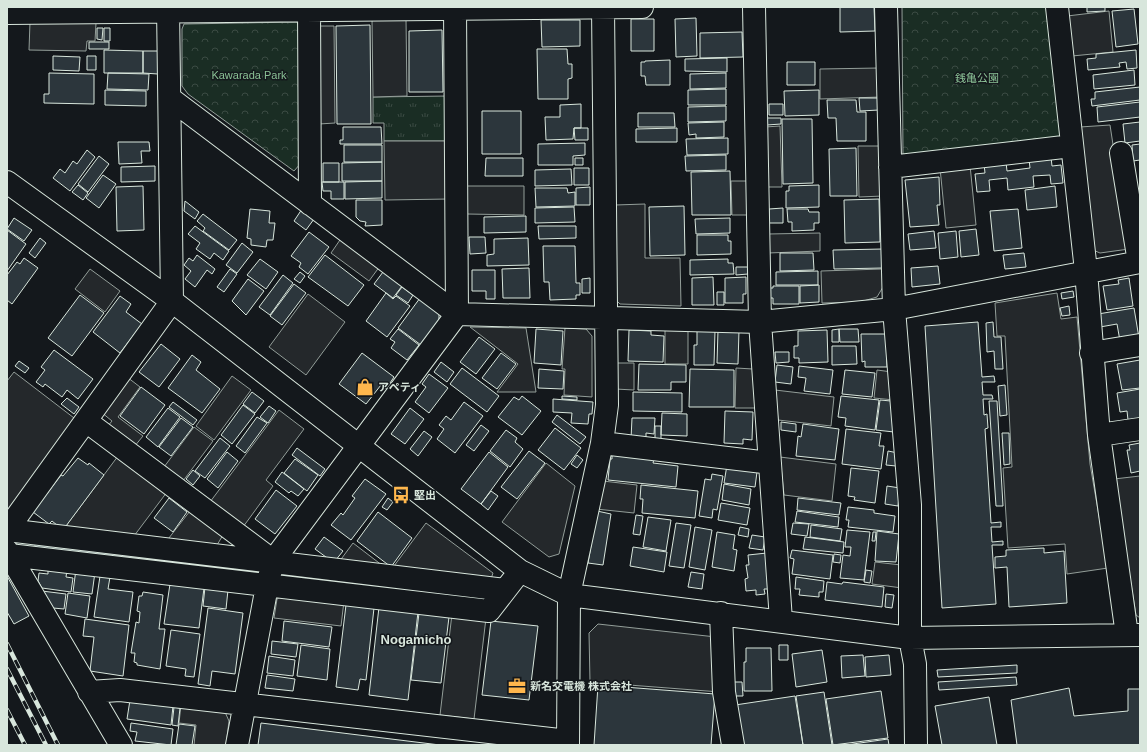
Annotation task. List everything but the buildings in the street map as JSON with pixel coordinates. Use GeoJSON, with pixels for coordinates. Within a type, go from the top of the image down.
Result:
{"type":"FeatureCollection","features":[{"type":"Feature","properties":{"kind":"street"},"geometry":{"type":"LineString","coordinates":[[7,13],[168,9],[642,7]]}},
{"type":"Feature","properties":{"kind":"street"},"geometry":{"type":"LineString","coordinates":[[754,7],[760,322],[781,620]]}},
{"type":"Feature","properties":{"kind":"street"},"geometry":{"type":"LineString","coordinates":[[886,7],[894,309],[910,505],[910,638],[915,664],[916,745]]}},
{"type":"Feature","properties":{"kind":"street"},"geometry":{"type":"LineString","coordinates":[[7,182],[172,301],[520,571],[569,595],[781,620],[910,638],[1134,635],[1099,435],[1091,353],[1086,271],[1056,7]]}},
{"type":"Feature","properties":{"kind":"street"},"geometry":{"type":"LineString","coordinates":[[309,8],[310,204]]}},
{"type":"Feature","properties":{"kind":"street"},"geometry":{"type":"LineString","coordinates":[[237,745],[270,574],[359,445],[457,314],[455,8]]}},
{"type":"Feature","properties":{"kind":"street"},"geometry":{"type":"LineString","coordinates":[[89,692],[120,690],[246,703],[568,743],[569,595],[602,443],[607,405],[603,8]]}},
{"type":"Feature","properties":{"kind":"street"},"geometry":{"type":"LineString","coordinates":[[168,9],[171,99],[172,301],[7,530],[488,611],[520,571]]}},
{"type":"Feature","properties":{"kind":"street"},"geometry":{"type":"LineString","coordinates":[[171,99],[457,314],[760,322],[894,309],[1139,262],[1121,153]]}},
{"type":"Feature","properties":{"kind":"street"},"geometry":{"type":"LineString","coordinates":[[890,168],[1072,146]]}},
{"type":"Feature","properties":{"kind":"street"},"geometry":{"type":"LineString","coordinates":[[1091,353],[1140,345]]}},
{"type":"Feature","properties":{"kind":"street"},"geometry":{"type":"LineString","coordinates":[[86,421],[270,574]]}},
{"type":"Feature","properties":{"kind":"street"},"geometry":{"type":"LineString","coordinates":[[1099,435],[1140,428]]}},
{"type":"Feature","properties":{"kind":"street"},"geometry":{"type":"LineString","coordinates":[[602,443],[770,463]]}},
{"type":"Feature","properties":{"kind":"street"},"geometry":{"type":"LineString","coordinates":[[8,553],[270,574]]}},
{"type":"Feature","properties":{"kind":"street"},"geometry":{"type":"LineString","coordinates":[[8,553],[121,745]]}},
{"type":"Feature","properties":{"kind":"street"},"geometry":{"type":"LineString","coordinates":[[721,613],[724,692],[733,745]]}},
{"type":"Feature","properties":{"kind":"green space","name":"銭亀公園"},"geometry":{"type":"Polygon","coordinates":[[[902,7],[1046,7],[1061,141],[903,158],[902,7]]]}},
{"type":"Feature","properties":{"kind":"green space","name":"Kawarada Park"},"geometry":{"type":"Polygon","coordinates":[[[297,22],[301,31],[301,163],[294,171],[188,94],[182,86],[182,29],[184,24],[297,22]]]}},
{"type":"Feature","properties":{"kind":"green space"},"geometry":{"type":"Polygon","coordinates":[[[448,96],[448,141],[384,141],[384,123],[373,123],[373,97],[448,96]]]}},
{"type":"Feature","properties":{"kind":"shaded area"},"geometry":{"type":"Polygon","coordinates":[[[1109,11],[1113,52],[1072,56],[1067,16],[1109,11]]]}},
{"type":"Feature","properties":{"kind":"shaded area"},"geometry":{"type":"Polygon","coordinates":[[[372,19],[406,19],[407,96],[373,97],[372,19]]]}},
{"type":"Feature","properties":{"kind":"shaded area"},"geometry":{"type":"Polygon","coordinates":[[[30,22],[96,23],[95,41],[87,41],[86,51],[29,50],[30,22]]]}},
{"type":"Feature","properties":{"kind":"shaded area"},"geometry":{"type":"Polygon","coordinates":[[[318,26],[334,26],[335,123],[319,124],[318,26]]]}},
{"type":"Feature","properties":{"kind":"shaded area"},"geometry":{"type":"Polygon","coordinates":[[[879,68],[880,97],[820,99],[820,69],[879,68]]]}},
{"type":"Feature","properties":{"kind":"shaded area"},"geometry":{"type":"Polygon","coordinates":[[[1110,125],[1129,249],[1100,253],[1093,250],[1080,127],[1110,125]]]}},
{"type":"Feature","properties":{"kind":"shaded area"},"geometry":{"type":"Polygon","coordinates":[[[780,126],[782,187],[766,187],[765,127],[780,126]]]}},
{"type":"Feature","properties":{"kind":"shaded area"},"geometry":{"type":"Polygon","coordinates":[[[384,141],[448,141],[449,199],[385,200],[384,141]]]}},
{"type":"Feature","properties":{"kind":"shaded area"},"geometry":{"type":"Polygon","coordinates":[[[858,146],[881,146],[883,196],[859,197],[858,146]]]}},
{"type":"Feature","properties":{"kind":"shaded area"},"geometry":{"type":"Polygon","coordinates":[[[970,165],[976,225],[946,228],[940,168],[970,165]]]}},
{"type":"Feature","properties":{"kind":"shaded area"},"geometry":{"type":"Polygon","coordinates":[[[731,181],[748,181],[748,215],[732,215],[731,181]]]}},
{"type":"Feature","properties":{"kind":"shaded area"},"geometry":{"type":"Polygon","coordinates":[[[467,186],[524,186],[524,215],[467,214],[467,186]]]}},
{"type":"Feature","properties":{"kind":"shaded area"},"geometry":{"type":"Polygon","coordinates":[[[645,204],[645,258],[680,258],[681,306],[620,304],[616,300],[615,205],[645,204]]]}},
{"type":"Feature","properties":{"kind":"shaded area"},"geometry":{"type":"Polygon","coordinates":[[[820,233],[820,251],[768,253],[768,234],[820,233]]]}},
{"type":"Feature","properties":{"kind":"shaded area"},"geometry":{"type":"Polygon","coordinates":[[[342,237],[380,266],[369,281],[331,253],[342,237]]]}},
{"type":"Feature","properties":{"kind":"shaded area"},"geometry":{"type":"Polygon","coordinates":[[[90,269],[120,291],[105,312],[75,289],[90,269]]]}},
{"type":"Feature","properties":{"kind":"shaded area"},"geometry":{"type":"Polygon","coordinates":[[[882,269],[883,287],[877,297],[860,302],[822,303],[821,271],[882,269]]]}},
{"type":"Feature","properties":{"kind":"shaded area"},"geometry":{"type":"Polygon","coordinates":[[[1057,293],[1061,319],[1077,317],[1090,464],[1108,568],[1067,574],[1065,544],[1008,548],[1003,468],[1012,467],[1005,336],[997,336],[995,303],[1057,293]]]}},
{"type":"Feature","properties":{"kind":"shaded area"},"geometry":{"type":"Polygon","coordinates":[[[308,294],[345,322],[306,375],[269,347],[308,294]]]}},
{"type":"Feature","properties":{"kind":"shaded area"},"geometry":{"type":"Polygon","coordinates":[[[470,327],[526,328],[536,392],[497,392],[518,364],[470,327]]]}},
{"type":"Feature","properties":{"kind":"shaded area"},"geometry":{"type":"Polygon","coordinates":[[[565,328],[586,329],[592,336],[592,397],[564,395],[565,369],[562,369],[565,328]]]}},
{"type":"Feature","properties":{"kind":"shaded area"},"geometry":{"type":"Polygon","coordinates":[[[665,329],[688,330],[688,364],[665,364],[665,329]]]}},
{"type":"Feature","properties":{"kind":"shaded area"},"geometry":{"type":"Polygon","coordinates":[[[615,363],[634,363],[634,390],[615,389],[615,363]]]}},
{"type":"Feature","properties":{"kind":"shaded area"},"geometry":{"type":"Polygon","coordinates":[[[736,368],[753,369],[757,408],[735,408],[736,368]]]}},
{"type":"Feature","properties":{"kind":"shaded area"},"geometry":{"type":"Polygon","coordinates":[[[877,370],[892,372],[894,400],[874,398],[877,370]]]}},
{"type":"Feature","properties":{"kind":"shaded area"},"geometry":{"type":"Polygon","coordinates":[[[14,372],[78,421],[7,513],[7,381],[14,372]]]}},
{"type":"Feature","properties":{"kind":"shaded area"},"geometry":{"type":"Polygon","coordinates":[[[232,376],[251,390],[214,440],[196,426],[232,376]]]}},
{"type":"Feature","properties":{"kind":"shaded area"},"geometry":{"type":"Polygon","coordinates":[[[127,377],[140,387],[118,417],[143,436],[134,447],[107,427],[112,421],[101,412],[127,377]]]}},
{"type":"Feature","properties":{"kind":"shaded area"},"geometry":{"type":"Polygon","coordinates":[[[775,390],[834,397],[831,426],[778,420],[775,390]]]}},
{"type":"Feature","properties":{"kind":"shaded area"},"geometry":{"type":"Polygon","coordinates":[[[279,410],[304,429],[266,480],[273,486],[243,527],[210,502],[279,410]]]}},
{"type":"Feature","properties":{"kind":"shaded area"},"geometry":{"type":"Polygon","coordinates":[[[194,427],[213,441],[183,481],[164,467],[194,427]]]}},
{"type":"Feature","properties":{"kind":"shaded area"},"geometry":{"type":"Polygon","coordinates":[[[118,456],[167,492],[131,540],[60,534],[118,456]]]}},
{"type":"Feature","properties":{"kind":"shaded area"},"geometry":{"type":"Polygon","coordinates":[[[780,457],[836,464],[832,501],[784,495],[780,457]]]}},
{"type":"Feature","properties":{"kind":"shaded area"},"geometry":{"type":"Polygon","coordinates":[[[546,463],[575,486],[559,554],[549,557],[502,522],[546,463]]]}},
{"type":"Feature","properties":{"kind":"shaded area"},"geometry":{"type":"Polygon","coordinates":[[[1140,476],[1140,618],[1136,615],[1114,479],[1140,476]]]}},
{"type":"Feature","properties":{"kind":"shaded area"},"geometry":{"type":"Polygon","coordinates":[[[603,481],[637,485],[634,513],[596,509],[603,481]]]}},
{"type":"Feature","properties":{"kind":"shaded area"},"geometry":{"type":"Polygon","coordinates":[[[190,511],[223,535],[214,550],[165,543],[190,511]]]}},
{"type":"Feature","properties":{"kind":"shaded area"},"geometry":{"type":"Polygon","coordinates":[[[426,523],[493,573],[490,582],[391,570],[426,523]]]}},
{"type":"Feature","properties":{"kind":"shaded area"},"geometry":{"type":"Polygon","coordinates":[[[353,543],[387,569],[339,562],[353,543]]]}},
{"type":"Feature","properties":{"kind":"shaded area"},"geometry":{"type":"Polygon","coordinates":[[[875,562],[901,565],[902,588],[872,584],[875,562]]]}},
{"type":"Feature","properties":{"kind":"shaded area"},"geometry":{"type":"Polygon","coordinates":[[[285,594],[344,601],[341,626],[274,618],[277,599],[285,594]]]}},
{"type":"Feature","properties":{"kind":"shaded area"},"geometry":{"type":"Polygon","coordinates":[[[452,614],[486,618],[474,719],[440,715],[452,614]]]}},
{"type":"Feature","properties":{"kind":"shaded area"},"geometry":{"type":"Polygon","coordinates":[[[598,624],[716,637],[720,692],[590,682],[589,633],[598,624]]]}},
{"type":"Feature","properties":{"kind":"shaded area"},"geometry":{"type":"Polygon","coordinates":[[[181,705],[225,712],[229,721],[226,745],[194,745],[196,725],[179,723],[181,705]]]}},
{"type":"Feature","properties":{"kind":"water"},"geometry":{"type":"Polygon","coordinates":[[[36,540],[481,595],[481,599],[34,550],[36,540]]]}},
{"type":"Feature","properties":{"kind":"railway"},"geometry":{"type":"LineString","coordinates":[[7,644],[58,745]]}},
{"type":"Feature","properties":{"kind":"railway"},"geometry":{"type":"LineString","coordinates":[[7,669],[46,745]]}},
{"type":"Feature","properties":{"kind":"railway"},"geometry":{"type":"LineString","coordinates":[[7,710],[25,745]]}},
{"type":"Feature","properties":{"kind":"place","name":"アペティ"},"geometry":{"type":"Point","coordinates":[365,387]}},
{"type":"Feature","properties":{"kind":"place","name":"堅出"},"geometry":{"type":"Point","coordinates":[401,495]}},
{"type":"Feature","properties":{"kind":"place","name":"新名交電機 株式会社"},"geometry":{"type":"Point","coordinates":[517,686]}},
{"type":"Feature","properties":{"kind":"district","name":"Nogamicho"},"geometry":{"type":"Point","coordinates":[416,639]}}]}
